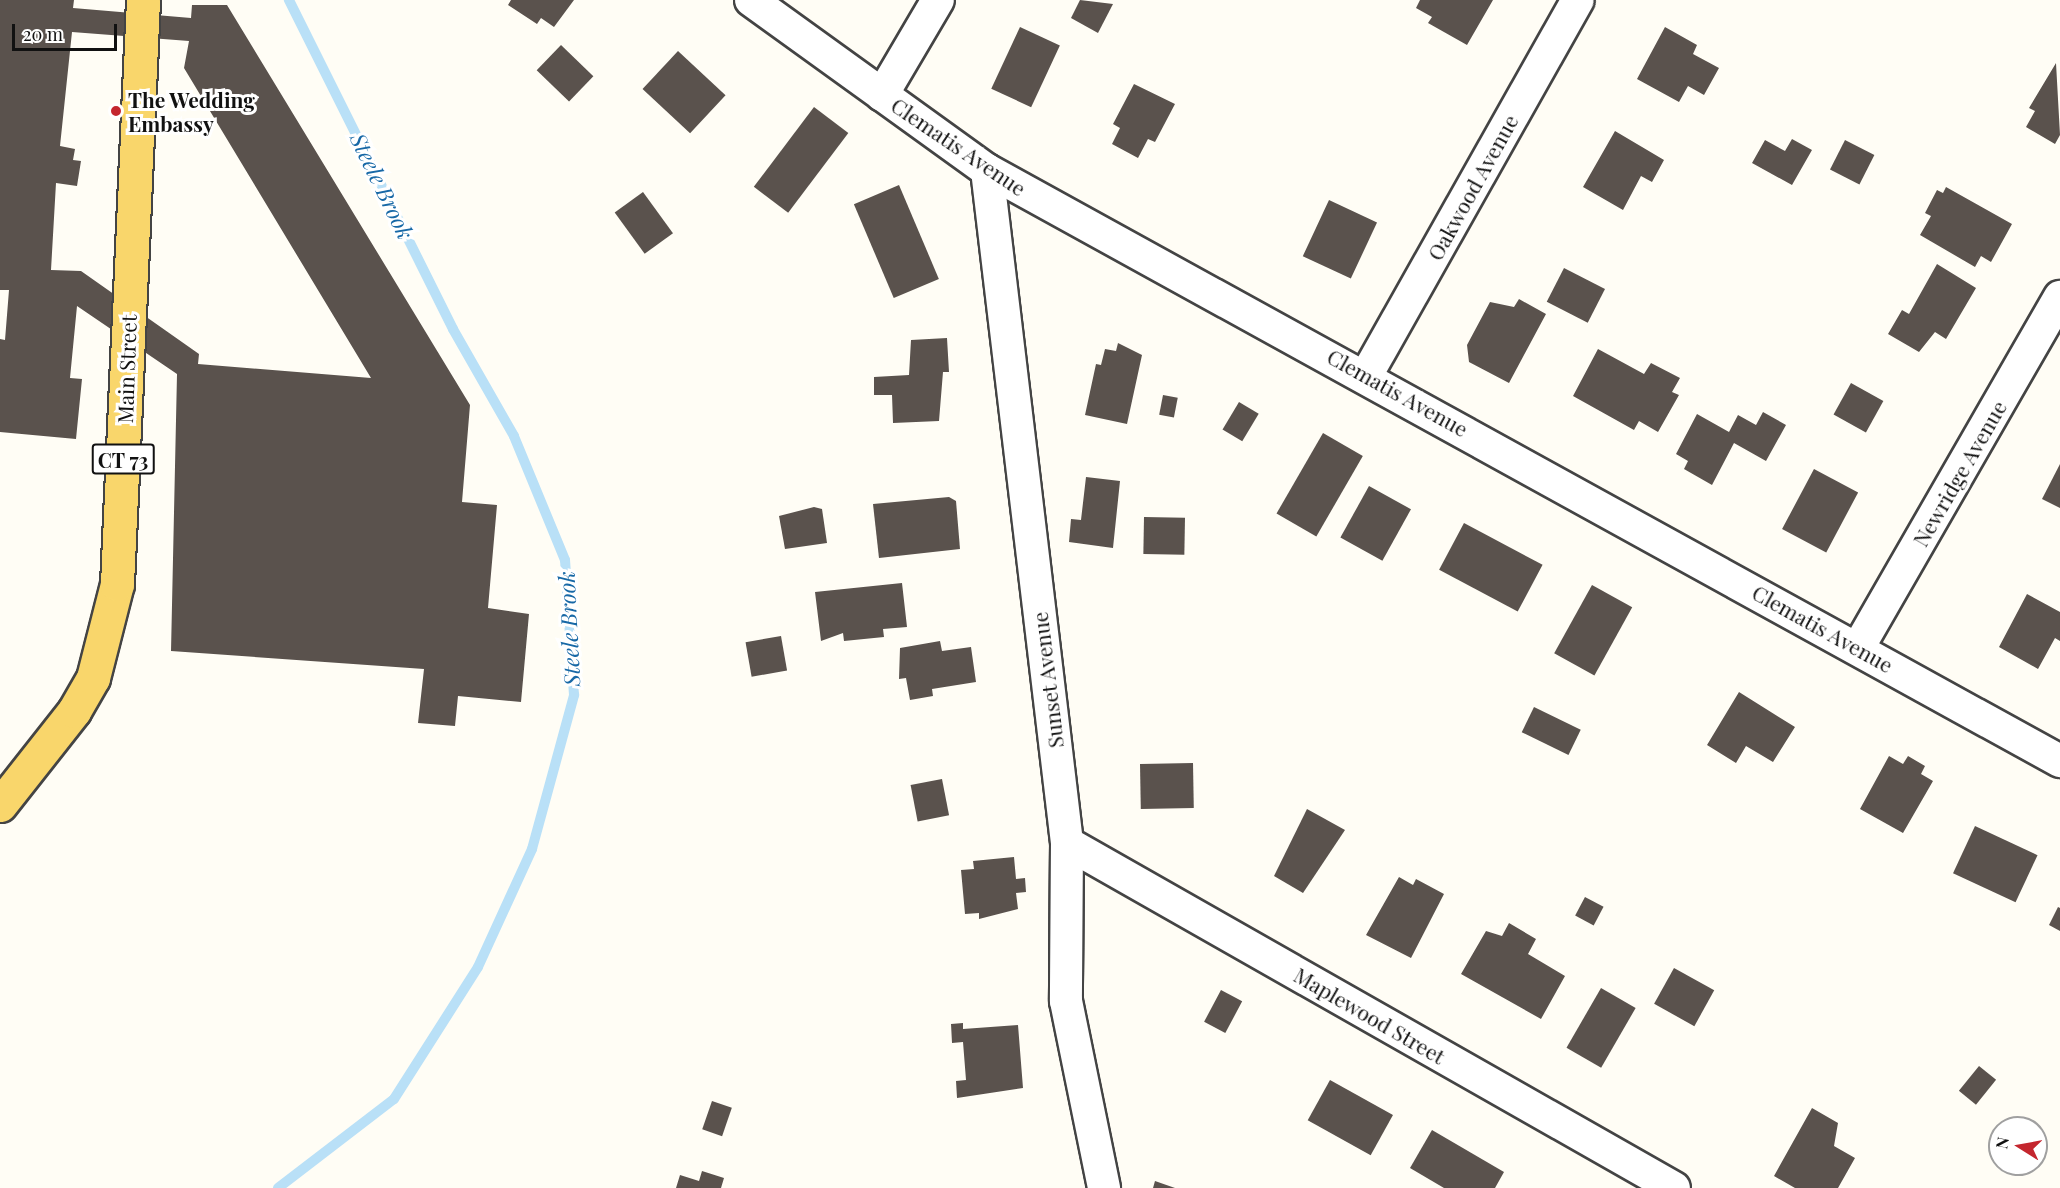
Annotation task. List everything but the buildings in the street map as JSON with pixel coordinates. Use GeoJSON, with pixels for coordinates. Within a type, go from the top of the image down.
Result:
{"type":"FeatureCollection","features":[{"type":"Feature","properties":{"kind":"main road","name":"Main Street"},"geometry":{"type":"LineString","coordinates":[[0,805],[74,711],[93,678],[117,584],[137,80],[143,0]]}},
{"type":"Feature","properties":{"kind":"street","name":"Clematis Avenue"},"geometry":{"type":"LineString","coordinates":[[751,0],[987,170],[1367,374],[2060,761]]}},
{"type":"Feature","properties":{"kind":"street"},"geometry":{"type":"LineString","coordinates":[[882,95],[938,0]]}},
{"type":"Feature","properties":{"kind":"street","name":"Oakwood Avenue"},"geometry":{"type":"LineString","coordinates":[[1367,374],[1578,0]]}},
{"type":"Feature","properties":{"kind":"street","name":"Sunset Avenue"},"geometry":{"type":"LineString","coordinates":[[987,170],[1066,843],[1066,1001],[1104,1188]]}},
{"type":"Feature","properties":{"kind":"street","name":"Newridge Avenue"},"geometry":{"type":"LineString","coordinates":[[1858,648],[2060,297]]}},
{"type":"Feature","properties":{"kind":"street","name":"Maplewood Street"},"geometry":{"type":"LineString","coordinates":[[1066,843],[1674,1188]]}},
{"type":"Feature","properties":{"kind":"waterway","name":"Steele Brook"},"geometry":{"type":"LineString","coordinates":[[278,1188],[394,1099],[478,967],[532,849],[574,695],[565,560],[514,436],[453,329],[289,0]]}},
{"type":"Feature","properties":{"kind":"place","name":"The Wedding Embassy"},"geometry":{"type":"Point","coordinates":[116,111]}}]}
